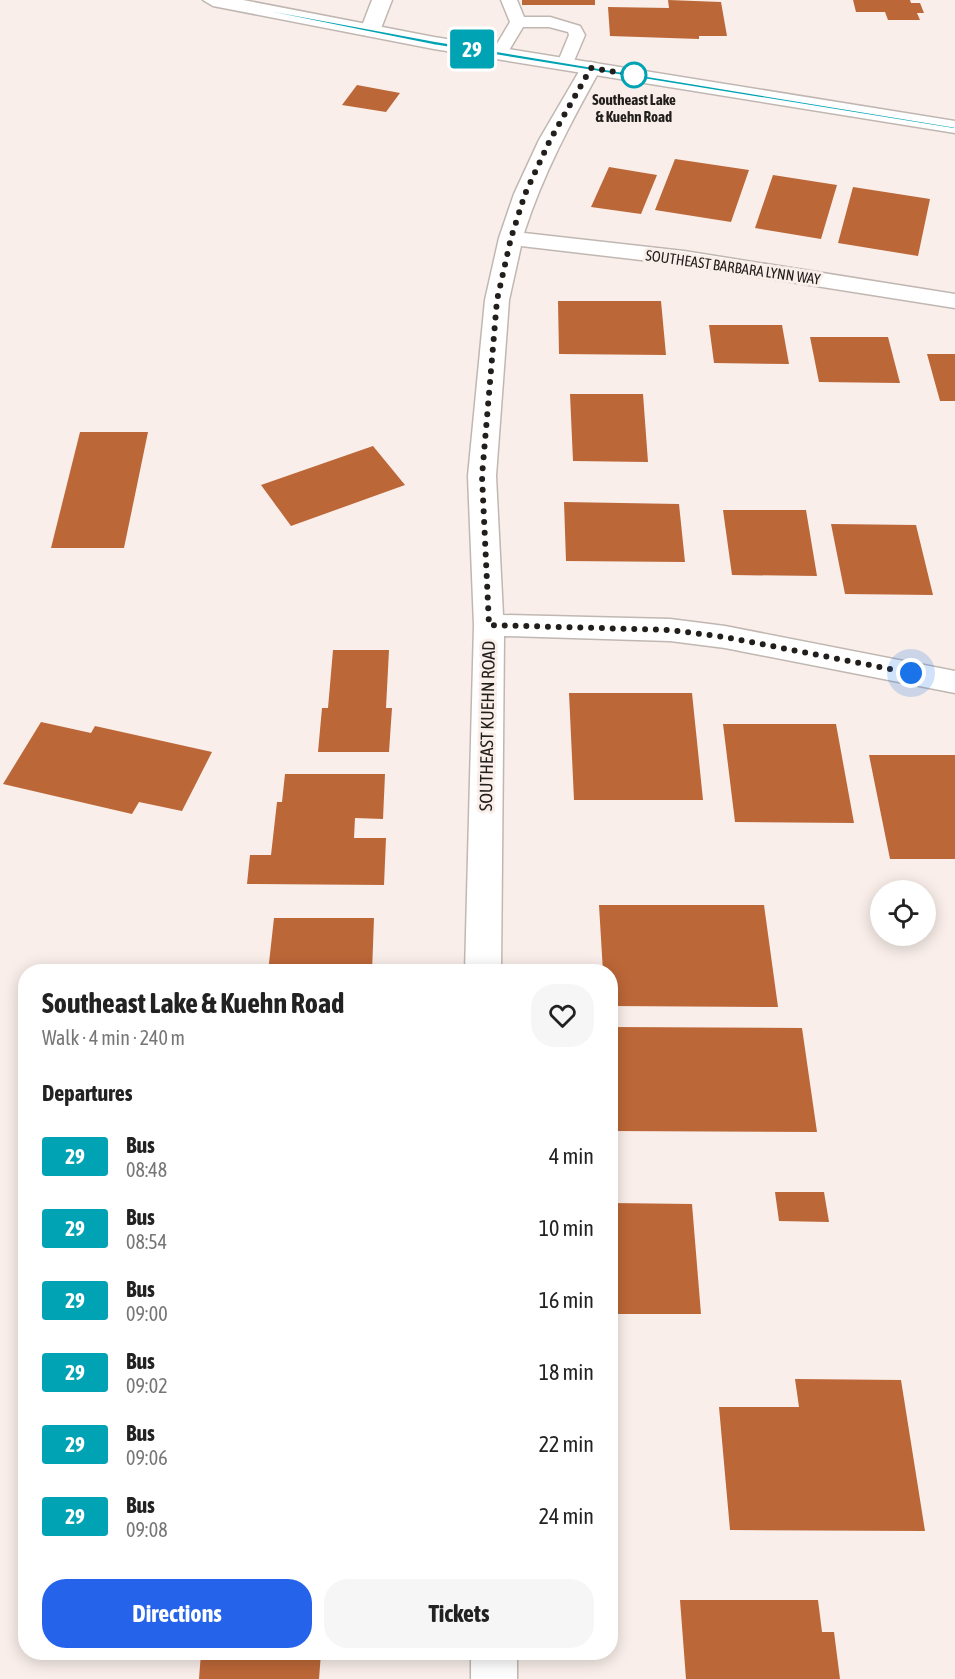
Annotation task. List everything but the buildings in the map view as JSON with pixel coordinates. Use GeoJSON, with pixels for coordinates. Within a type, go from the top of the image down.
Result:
{"type":"FeatureCollection","features":[{"type":"Feature","properties":{"kind":"street"},"geometry":{"type":"LineString","coordinates":[[213,0],[499,54],[955,127]]}},
{"type":"Feature","properties":{"kind":"street"},"geometry":{"type":"LineString","coordinates":[[370,31],[382,0]]}},
{"type":"Feature","properties":{"kind":"street","name":"SOUTHEAST KUEHN ROAD"},"geometry":{"type":"LineString","coordinates":[[483,964],[489,625],[482,476],[497,300],[511,238],[525,194],[545,151],[578,66]]}},
{"type":"Feature","properties":{"kind":"street","name":"SOUTHEAST BARBARA LYNN WAY"},"geometry":{"type":"LineString","coordinates":[[511,238],[684,258],[955,301]]}},
{"type":"Feature","properties":{"kind":"street"},"geometry":{"type":"LineString","coordinates":[[489,625],[670,630],[725,637],[955,682]]}},
{"type":"Feature","properties":{"kind":"street"},"geometry":{"type":"LineString","coordinates":[[494,1660],[494,1679]]}},
{"type":"Feature","properties":{"kind":"lane"},"geometry":{"type":"LineString","coordinates":[[509,0],[518,22]]}},
{"type":"Feature","properties":{"kind":"lane"},"geometry":{"type":"LineString","coordinates":[[499,54],[518,22]]}},
{"type":"Feature","properties":{"kind":"lane"},"geometry":{"type":"LineString","coordinates":[[518,22],[550,22],[574,29],[577,35],[578,66]]}},
{"type":"Feature","properties":{"kind":"bus line","name":"29"},"geometry":{"type":"LineString","coordinates":[[213,0],[434,43],[955,127]]}},
{"type":"Feature","properties":{"kind":"place","name":"Southeast Lake & Kuehn Road"},"geometry":{"type":"Point","coordinates":[634,75]}},
{"type":"Feature","properties":{"kind":"route"},"geometry":{"type":"LineString","coordinates":[[634,75],[591,68],[550,140],[525,194],[511,238],[497,300],[482,476],[489,625],[670,630],[725,637],[911,673]]}}]}
